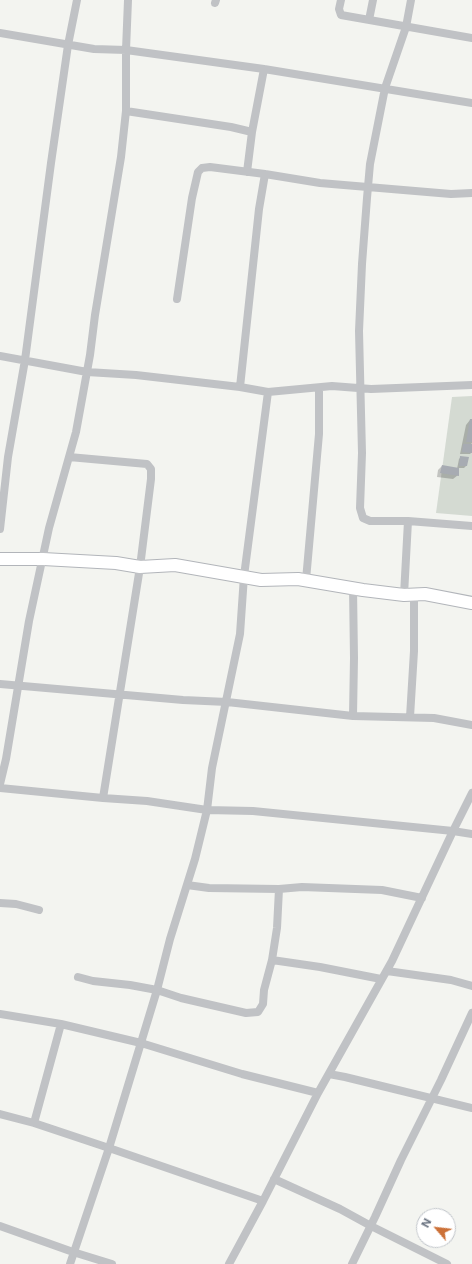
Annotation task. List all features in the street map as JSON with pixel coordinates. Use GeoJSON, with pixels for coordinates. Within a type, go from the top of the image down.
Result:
{"type":"FeatureCollection","features":[{"type":"Feature","properties":{"kind":"main road"},"geometry":{"type":"LineString","coordinates":[[0,558],[116,563],[140,567],[175,565],[261,580],[298,579],[409,595],[425,594],[472,603]]}},
{"type":"Feature","properties":{"kind":"street"},"geometry":{"type":"LineString","coordinates":[[0,529],[4,457],[25,360],[48,179],[68,45],[77,0]]}},
{"type":"Feature","properties":{"kind":"street"},"geometry":{"type":"LineString","coordinates":[[0,784],[6,759],[29,621],[49,528],[76,432],[87,372],[94,315],[121,157],[126,111],[128,0]]}},
{"type":"Feature","properties":{"kind":"street"},"geometry":{"type":"LineString","coordinates":[[341,0],[339,9],[341,15],[472,38]]}},
{"type":"Feature","properties":{"kind":"street"},"geometry":{"type":"LineString","coordinates":[[369,20],[373,0]]}},
{"type":"Feature","properties":{"kind":"street"},"geometry":{"type":"LineString","coordinates":[[411,0],[406,27],[385,88],[368,186],[358,331],[362,453],[360,508],[363,518],[370,521],[408,521],[472,526]]}},
{"type":"Feature","properties":{"kind":"street"},"geometry":{"type":"LineString","coordinates":[[0,33],[94,49],[126,50],[264,69],[472,103]]}},
{"type":"Feature","properties":{"kind":"street"},"geometry":{"type":"LineString","coordinates":[[247,172],[252,132],[264,69]]}},
{"type":"Feature","properties":{"kind":"street"},"geometry":{"type":"LineString","coordinates":[[126,111],[231,127],[252,132]]}},
{"type":"Feature","properties":{"kind":"street"},"geometry":{"type":"LineString","coordinates":[[177,299],[191,205],[198,172],[202,168],[210,167],[320,182],[451,194],[472,193]]}},
{"type":"Feature","properties":{"kind":"street"},"geometry":{"type":"LineString","coordinates":[[240,387],[259,209],[265,174]]}},
{"type":"Feature","properties":{"kind":"street"},"geometry":{"type":"LineString","coordinates":[[0,356],[87,372],[136,375],[240,387],[268,392],[332,386],[360,388],[472,386]]}},
{"type":"Feature","properties":{"kind":"street"},"geometry":{"type":"LineString","coordinates":[[306,580],[319,434],[319,388]]}},
{"type":"Feature","properties":{"kind":"street"},"geometry":{"type":"LineString","coordinates":[[70,1264],[109,1148],[157,990],[170,939],[195,859],[207,810],[212,768],[240,634],[244,576],[268,392]]}},
{"type":"Feature","properties":{"kind":"street"},"geometry":{"type":"LineString","coordinates":[[69,457],[147,464],[151,469],[140,567],[103,798]]}},
{"type":"Feature","properties":{"kind":"street"},"geometry":{"type":"LineString","coordinates":[[408,521],[409,595],[414,651],[410,717]]}},
{"type":"Feature","properties":{"kind":"street"},"geometry":{"type":"LineString","coordinates":[[353,588],[354,716]]}},
{"type":"Feature","properties":{"kind":"street"},"geometry":{"type":"LineString","coordinates":[[0,684],[183,700],[227,702],[354,716],[434,718],[472,725]]}},
{"type":"Feature","properties":{"kind":"street"},"geometry":{"type":"LineString","coordinates":[[0,788],[147,801],[207,810],[253,811],[472,834]]}},
{"type":"Feature","properties":{"kind":"street"},"geometry":{"type":"LineString","coordinates":[[229,1264],[318,1093],[381,979],[387,971],[472,793]]}},
{"type":"Feature","properties":{"kind":"street"},"geometry":{"type":"LineString","coordinates":[[187,885],[209,888],[279,889],[302,887],[382,890],[422,898]]}},
{"type":"Feature","properties":{"kind":"street"},"geometry":{"type":"LineString","coordinates":[[78,977],[93,981],[157,990],[181,998],[246,1013],[258,1012],[263,1004],[264,990],[272,960],[277,928],[279,889]]}},
{"type":"Feature","properties":{"kind":"street"},"geometry":{"type":"LineString","coordinates":[[0,903],[16,904],[39,910]]}},
{"type":"Feature","properties":{"kind":"street"},"geometry":{"type":"LineString","coordinates":[[272,960],[320,967],[381,979]]}},
{"type":"Feature","properties":{"kind":"street"},"geometry":{"type":"LineString","coordinates":[[387,971],[451,980],[472,986]]}},
{"type":"Feature","properties":{"kind":"street"},"geometry":{"type":"LineString","coordinates":[[352,1264],[472,1013]]}},
{"type":"Feature","properties":{"kind":"street"},"geometry":{"type":"LineString","coordinates":[[0,1014],[61,1024],[141,1043],[242,1074],[318,1093]]}},
{"type":"Feature","properties":{"kind":"street"},"geometry":{"type":"LineString","coordinates":[[34,1123],[61,1024]]}},
{"type":"Feature","properties":{"kind":"street"},"geometry":{"type":"LineString","coordinates":[[329,1074],[472,1108]]}},
{"type":"Feature","properties":{"kind":"street"},"geometry":{"type":"LineString","coordinates":[[0,1114],[34,1123],[263,1201]]}},
{"type":"Feature","properties":{"kind":"street"},"geometry":{"type":"LineString","coordinates":[[274,1179],[340,1209],[447,1264]]}},
{"type":"Feature","properties":{"kind":"street"},"geometry":{"type":"LineString","coordinates":[[0,1226],[112,1264]]}},
{"type":"Feature","properties":{"kind":"shaded area"},"geometry":{"type":"Polygon","coordinates":[[[472,396],[472,516],[436,513],[452,397],[472,396]]]}},
{"type":"Feature","properties":{"kind":"building"},"geometry":{"type":"Polygon","coordinates":[[[470,419],[472,419],[472,442],[466,442],[470,419]]]}},
{"type":"Feature","properties":{"kind":"building"},"geometry":{"type":"Polygon","coordinates":[[[463,444],[472,444],[472,453],[462,452],[463,444]]]}},
{"type":"Feature","properties":{"kind":"building"},"geometry":{"type":"Polygon","coordinates":[[[460,456],[469,457],[467,466],[459,466],[460,456]]]}},
{"type":"Feature","properties":{"kind":"building"},"geometry":{"type":"Polygon","coordinates":[[[442,465],[459,468],[459,476],[440,473],[442,465]]]}}]}
